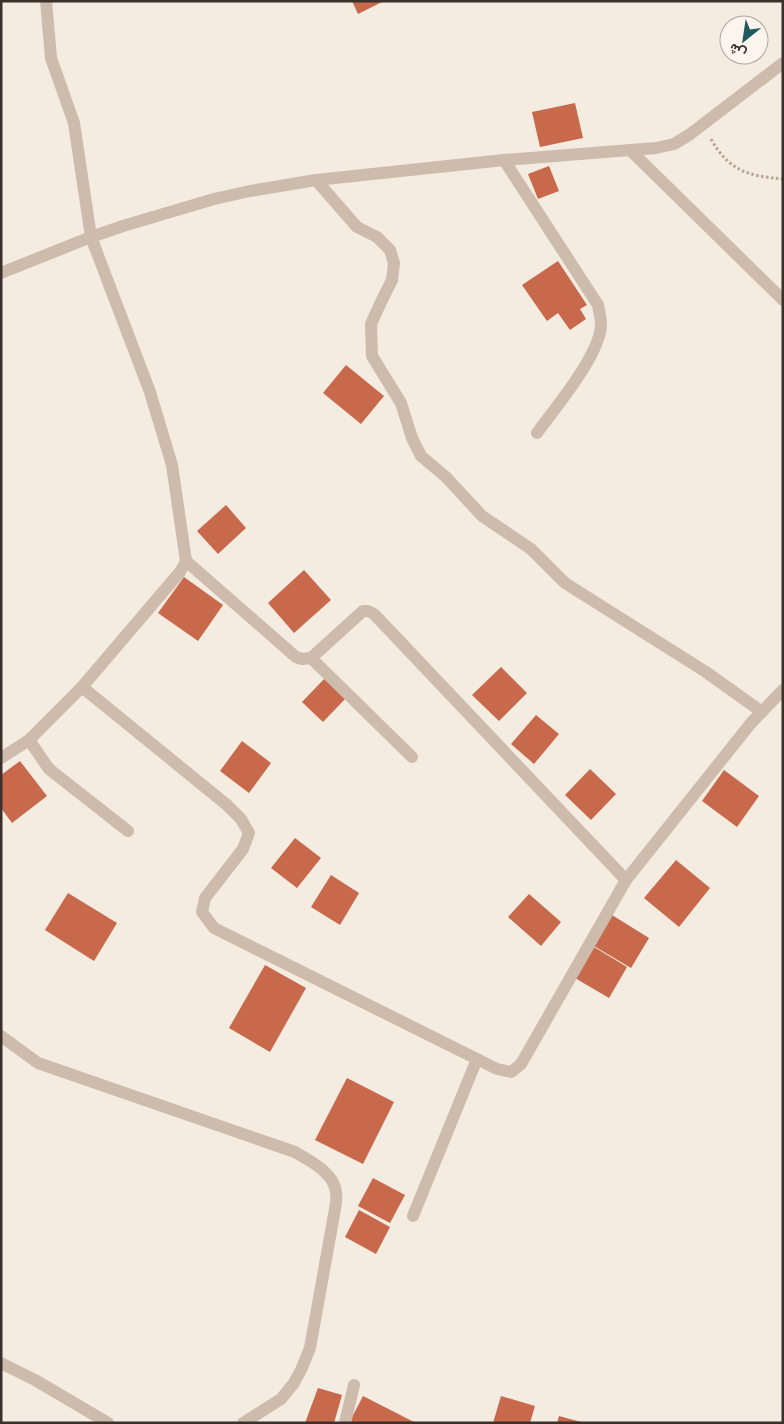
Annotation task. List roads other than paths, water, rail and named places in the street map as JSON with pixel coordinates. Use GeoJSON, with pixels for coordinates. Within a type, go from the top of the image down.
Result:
{"type":"FeatureCollection","features":[{"type":"Feature","properties":{"kind":"street"},"geometry":{"type":"LineString","coordinates":[[1,758],[29,740],[82,687],[180,572],[186,561],[172,465],[150,392],[91,237],[74,123],[51,58],[46,1]]}},
{"type":"Feature","properties":{"kind":"street"},"geometry":{"type":"LineString","coordinates":[[2,269],[91,237],[214,199],[316,180],[504,160],[656,148],[674,144],[703,125],[783,63]]}},
{"type":"Feature","properties":{"kind":"street"},"geometry":{"type":"LineString","coordinates":[[630,150],[783,300]]}},
{"type":"Feature","properties":{"kind":"street"},"geometry":{"type":"LineString","coordinates":[[504,160],[598,305],[601,324],[597,342],[584,368],[537,433]]}},
{"type":"Feature","properties":{"kind":"street"},"geometry":{"type":"LineString","coordinates":[[316,180],[357,228],[377,237],[390,250],[394,263],[392,280],[371,324],[372,356],[402,403],[412,438],[420,456],[446,477],[482,516],[531,549],[565,583],[706,672],[762,712]]}},
{"type":"Feature","properties":{"kind":"street"},"geometry":{"type":"LineString","coordinates":[[186,561],[296,657],[302,659],[311,658],[364,611],[374,614],[626,880]]}},
{"type":"Feature","properties":{"kind":"street"},"geometry":{"type":"LineString","coordinates":[[311,658],[412,757]]}},
{"type":"Feature","properties":{"kind":"street"},"geometry":{"type":"LineString","coordinates":[[82,687],[227,805],[241,818],[250,834],[243,849],[205,898],[202,912],[214,928],[477,1060],[497,1069],[511,1072],[521,1064],[626,880],[762,712],[783,690]]}},
{"type":"Feature","properties":{"kind":"street"},"geometry":{"type":"LineString","coordinates":[[29,740],[49,769],[128,831]]}},
{"type":"Feature","properties":{"kind":"street"},"geometry":{"type":"LineString","coordinates":[[1,1036],[38,1063],[295,1152],[314,1163],[329,1176],[336,1191],[335,1209],[310,1348],[294,1383],[281,1399],[243,1423]]}},
{"type":"Feature","properties":{"kind":"street"},"geometry":{"type":"LineString","coordinates":[[413,1216],[477,1060]]}},
{"type":"Feature","properties":{"kind":"street"},"geometry":{"type":"LineString","coordinates":[[1,1363],[35,1380],[108,1423]]}},
{"type":"Feature","properties":{"kind":"street"},"geometry":{"type":"LineString","coordinates":[[346,1423],[354,1385]]}}]}
